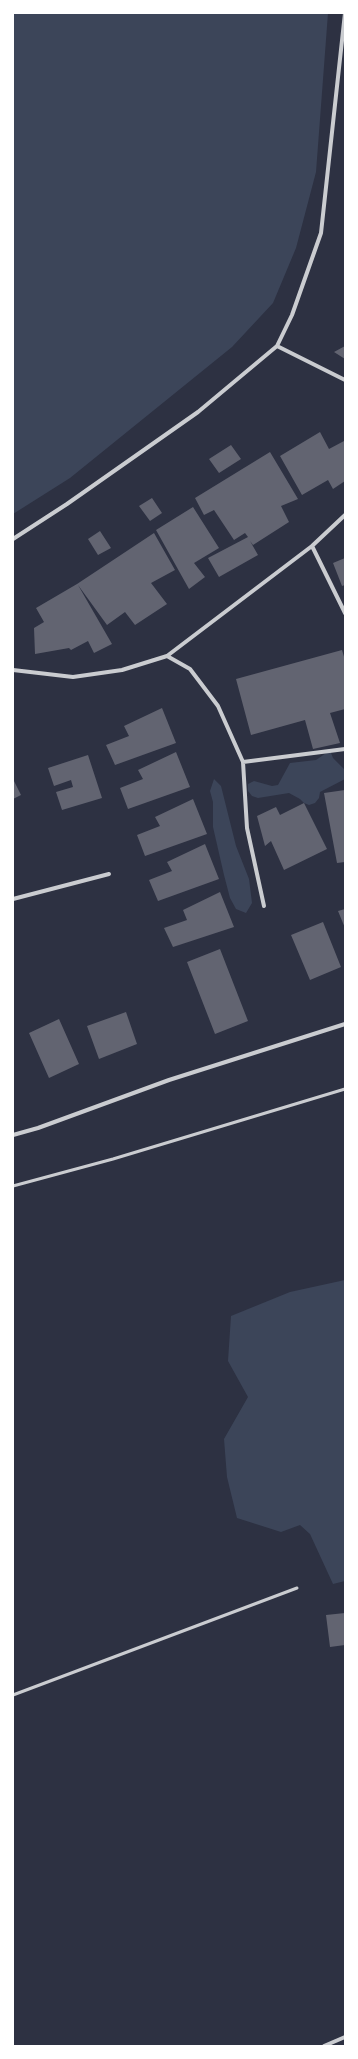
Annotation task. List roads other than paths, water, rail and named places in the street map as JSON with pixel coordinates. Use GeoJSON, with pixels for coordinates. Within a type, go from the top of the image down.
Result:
{"type":"FeatureCollection","features":[{"type":"Feature","properties":{"kind":"street"},"geometry":{"type":"LineString","coordinates":[[13,539],[67,504],[198,412],[277,346],[292,315],[321,233],[345,13]]}},
{"type":"Feature","properties":{"kind":"street"},"geometry":{"type":"LineString","coordinates":[[277,346],[345,380]]}},
{"type":"Feature","properties":{"kind":"street"},"geometry":{"type":"LineString","coordinates":[[13,670],[73,676],[122,670],[167,656],[312,546],[345,515]]}},
{"type":"Feature","properties":{"kind":"street"},"geometry":{"type":"LineString","coordinates":[[312,546],[345,613]]}},
{"type":"Feature","properties":{"kind":"street"},"geometry":{"type":"LineString","coordinates":[[167,656],[190,669],[218,706],[243,762],[247,828],[264,906]]}},
{"type":"Feature","properties":{"kind":"street"},"geometry":{"type":"LineString","coordinates":[[243,762],[345,749]]}},
{"type":"Feature","properties":{"kind":"street"},"geometry":{"type":"LineString","coordinates":[[13,899],[109,874]]}},
{"type":"Feature","properties":{"kind":"street"},"geometry":{"type":"LineString","coordinates":[[13,1135],[38,1128],[169,1080],[345,1024]]}},
{"type":"Feature","properties":{"kind":"street"},"geometry":{"type":"LineString","coordinates":[[324,2046],[345,2037]]}},
{"type":"Feature","properties":{"kind":"lane"},"geometry":{"type":"LineString","coordinates":[[13,1186],[113,1159],[345,1089]]}},
{"type":"Feature","properties":{"kind":"lane"},"geometry":{"type":"LineString","coordinates":[[13,1695],[297,1588]]}}]}
